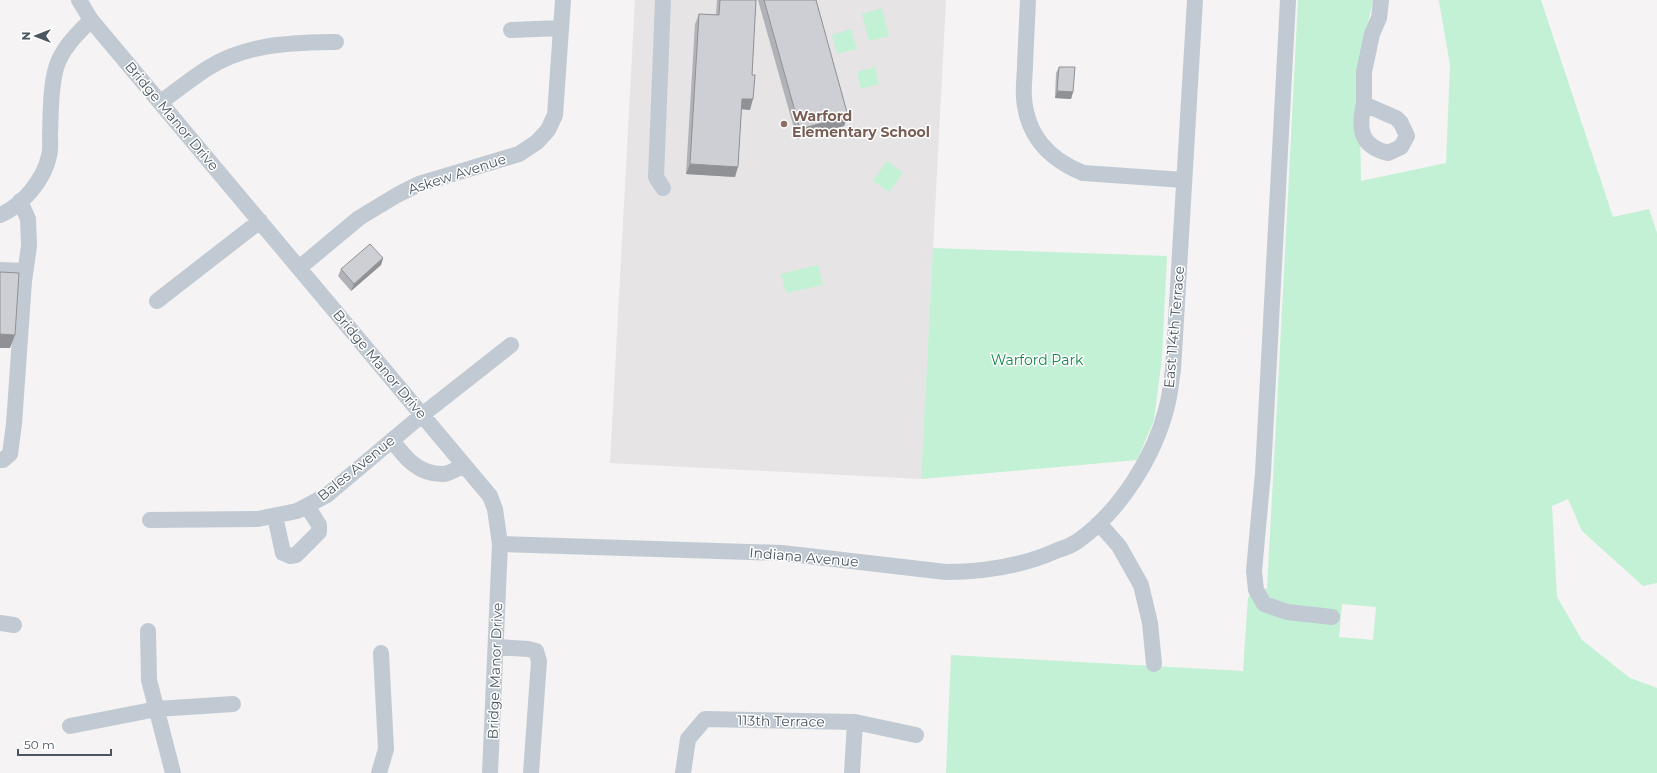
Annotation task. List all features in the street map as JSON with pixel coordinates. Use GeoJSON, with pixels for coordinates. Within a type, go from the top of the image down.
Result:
{"type":"FeatureCollection","features":[{"type":"Feature","properties":{"kind":"street","name":"Bridge Manor Drive"},"geometry":{"type":"LineString","coordinates":[[79,0],[91,20],[490,496],[495,509],[500,544],[490,773]]}},
{"type":"Feature","properties":{"kind":"street"},"geometry":{"type":"LineString","coordinates":[[511,30],[561,28],[563,0]]}},
{"type":"Feature","properties":{"kind":"street"},"geometry":{"type":"LineString","coordinates":[[662,188],[656,177],[663,0]]}},
{"type":"Feature","properties":{"kind":"street"},"geometry":{"type":"LineString","coordinates":[[1028,0],[1024,97],[1026,114],[1035,135],[1053,157],[1067,166],[1083,173],[1184,180]]}},
{"type":"Feature","properties":{"kind":"street","name":"East 114th Terrace"},"geometry":{"type":"LineString","coordinates":[[1097,525],[1120,500],[1140,471],[1156,440],[1167,407],[1174,370],[1195,0]]}},
{"type":"Feature","properties":{"kind":"street"},"geometry":{"type":"LineString","coordinates":[[1288,0],[1263,473],[1254,571],[1256,590],[1264,604],[1287,612],[1332,617]]}},
{"type":"Feature","properties":{"kind":"street"},"geometry":{"type":"LineString","coordinates":[[1364,104],[1364,72],[1372,34],[1379,18],[1381,0]]}},
{"type":"Feature","properties":{"kind":"street"},"geometry":{"type":"LineString","coordinates":[[0,215],[7,212],[29,194],[45,169],[49,156],[52,91],[56,67],[70,41],[91,20]]}},
{"type":"Feature","properties":{"kind":"street","name":"Askew Avenue"},"geometry":{"type":"LineString","coordinates":[[299,268],[360,218],[397,195],[418,184],[519,154],[537,142],[548,130],[555,115],[561,28]]}},
{"type":"Feature","properties":{"kind":"street"},"geometry":{"type":"LineString","coordinates":[[161,102],[209,67],[244,51],[284,43],[336,42]]}},
{"type":"Feature","properties":{"kind":"street"},"geometry":{"type":"LineString","coordinates":[[0,460],[3,460],[10,454],[14,424],[28,246],[28,219],[20,201]]}},
{"type":"Feature","properties":{"kind":"street"},"geometry":{"type":"LineString","coordinates":[[157,301],[260,220]]}},
{"type":"Feature","properties":{"kind":"street"},"geometry":{"type":"LineString","coordinates":[[0,270],[25,271]]}},
{"type":"Feature","properties":{"kind":"street","name":"Bales Avenue"},"geometry":{"type":"LineString","coordinates":[[150,520],[258,519],[297,511],[327,495],[422,414],[511,345]]}},
{"type":"Feature","properties":{"kind":"street"},"geometry":{"type":"LineString","coordinates":[[392,440],[407,460],[424,471],[445,474],[464,466]]}},
{"type":"Feature","properties":{"kind":"street"},"geometry":{"type":"LineString","coordinates":[[275,516],[283,554],[290,556],[296,555],[319,532],[319,525],[307,506]]}},
{"type":"Feature","properties":{"kind":"street"},"geometry":{"type":"LineString","coordinates":[[1097,525],[1104,529],[1119,546],[1141,585],[1150,623],[1154,664]]}},
{"type":"Feature","properties":{"kind":"street","name":"Indiana Avenue"},"geometry":{"type":"LineString","coordinates":[[500,544],[782,553],[946,572],[967,572],[1013,566],[1044,557],[1077,542],[1097,525]]}},
{"type":"Feature","properties":{"kind":"street"},"geometry":{"type":"LineString","coordinates":[[148,631],[149,680],[173,773]]}},
{"type":"Feature","properties":{"kind":"street"},"geometry":{"type":"LineString","coordinates":[[496,647],[536,651],[539,661],[531,773]]}},
{"type":"Feature","properties":{"kind":"street"},"geometry":{"type":"LineString","coordinates":[[379,773],[386,749],[381,653]]}},
{"type":"Feature","properties":{"kind":"street"},"geometry":{"type":"LineString","coordinates":[[70,726],[156,709],[233,704]]}},
{"type":"Feature","properties":{"kind":"street","name":"113th Terrace"},"geometry":{"type":"LineString","coordinates":[[683,773],[688,739],[705,719],[855,722],[916,735]]}},
{"type":"Feature","properties":{"kind":"street"},"geometry":{"type":"LineString","coordinates":[[852,773],[855,722]]}},
{"type":"Feature","properties":{"kind":"shaded area","name":"Warford Elementary School"},"geometry":{"type":"Polygon","coordinates":[[[635,0],[946,0],[921,479],[610,463],[635,0]]]}},
{"type":"Feature","properties":{"kind":"green space"},"geometry":{"type":"Polygon","coordinates":[[[1298,0],[1373,0],[1359,65],[1361,181],[1446,163],[1450,65],[1439,1],[1437,0],[1541,0],[1613,217],[1649,209],[1657,233],[1657,583],[1643,586],[1582,531],[1568,499],[1552,506],[1557,597],[1582,640],[1630,678],[1657,688],[1657,773],[946,773],[951,655],[1243,671],[1248,597],[1267,588],[1298,0]],[[1342,604],[1339,637],[1373,640],[1376,607],[1342,604]]]}},
{"type":"Feature","properties":{"kind":"green space"},"geometry":{"type":"Polygon","coordinates":[[[882,8],[889,36],[869,41],[862,14],[882,8]]]}},
{"type":"Feature","properties":{"kind":"green space"},"geometry":{"type":"Polygon","coordinates":[[[851,29],[857,49],[837,54],[832,35],[851,29]]]}},
{"type":"Feature","properties":{"kind":"green space"},"geometry":{"type":"Polygon","coordinates":[[[875,67],[879,84],[861,89],[857,72],[875,67]]]}},
{"type":"Feature","properties":{"kind":"green space"},"geometry":{"type":"Polygon","coordinates":[[[887,161],[903,173],[889,192],[873,181],[887,161]]]}},
{"type":"Feature","properties":{"kind":"green space","name":"Warford Park"},"geometry":{"type":"Polygon","coordinates":[[[933,248],[1167,256],[1162,358],[1154,420],[1137,460],[921,479],[933,248]]]}},
{"type":"Feature","properties":{"kind":"green space"},"geometry":{"type":"Polygon","coordinates":[[[818,265],[823,285],[786,293],[781,274],[818,265]]]}},
{"type":"Feature","properties":{"kind":"building"},"geometry":{"type":"Polygon","coordinates":[[[720,0],[756,0],[752,75],[755,75],[753,99],[742,99],[738,167],[690,164],[699,14],[719,15],[720,0]]]}},
{"type":"Feature","properties":{"kind":"building"},"geometry":{"type":"Polygon","coordinates":[[[764,0],[816,0],[848,116],[800,129],[764,0]]]}},
{"type":"Feature","properties":{"kind":"building"},"geometry":{"type":"Polygon","coordinates":[[[1059,67],[1075,67],[1073,92],[1057,91],[1059,67]]]}},
{"type":"Feature","properties":{"kind":"building"},"geometry":{"type":"Polygon","coordinates":[[[370,244],[383,258],[354,284],[341,269],[370,244]]]}},
{"type":"Feature","properties":{"kind":"building"},"geometry":{"type":"Polygon","coordinates":[[[0,272],[19,273],[15,335],[0,334],[0,272]]]}},
{"type":"Feature","properties":{"kind":"place","name":"Warford Elementary School"},"geometry":{"type":"Point","coordinates":[784,124]}}]}
